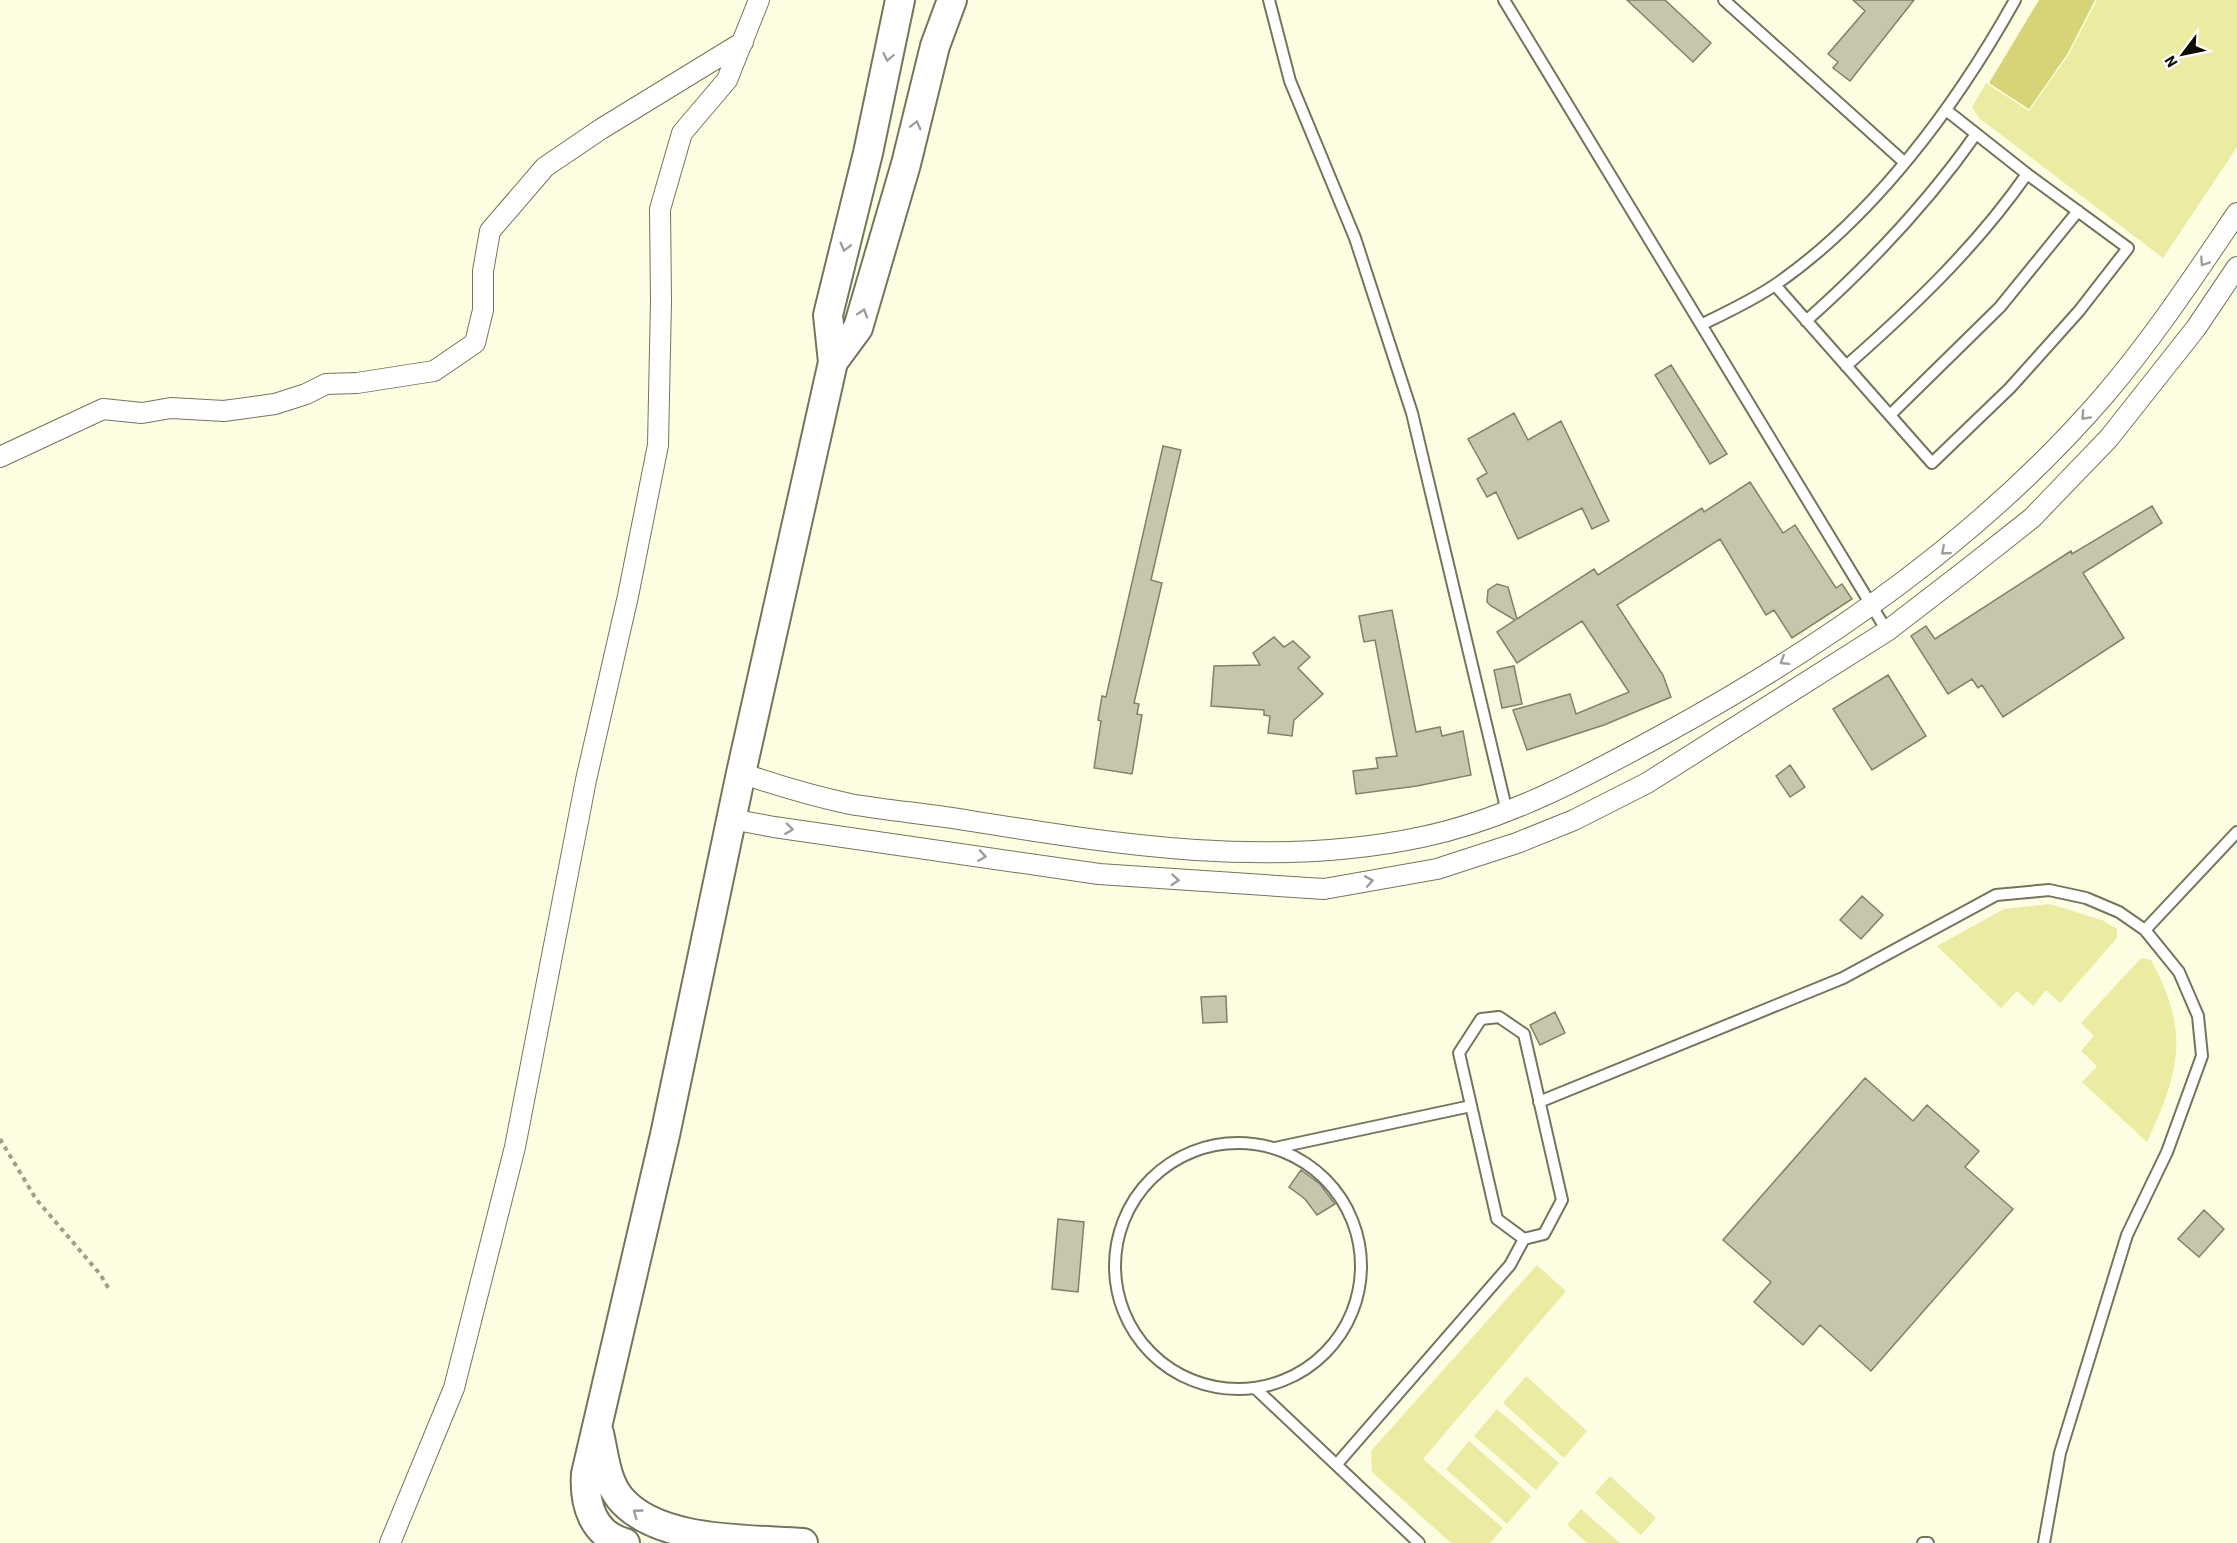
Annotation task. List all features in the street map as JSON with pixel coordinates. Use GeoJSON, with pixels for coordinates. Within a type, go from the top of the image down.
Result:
{"type":"FeatureCollection","features":[{"type":"Feature","properties":{"kind":"main road"},"geometry":{"type":"LineString","coordinates":[[625,1543],[615,1540],[598,1526],[589,1512],[585,1494],[586,1474],[665,1135],[731,819],[833,362],[828,315],[868,153],[900,0]]}},
{"type":"Feature","properties":{"kind":"main road"},"geometry":{"type":"LineString","coordinates":[[833,362],[858,328],[906,164],[935,46],[952,0]]}},
{"type":"Feature","properties":{"kind":"main road"},"geometry":{"type":"LineString","coordinates":[[598,1428],[610,1481],[620,1498],[651,1522],[679,1539],[803,1543]]}},
{"type":"Feature","properties":{"kind":"street"},"geometry":{"type":"LineString","coordinates":[[390,1543],[454,1388],[515,1147],[586,780],[628,597],[658,445],[662,301],[660,209],[682,133],[727,80],[759,0]]}},
{"type":"Feature","properties":{"kind":"street"},"geometry":{"type":"LineString","coordinates":[[3,452],[103,409],[142,413],[171,408],[224,411],[275,405],[326,384],[357,383],[434,371],[475,343],[483,310],[483,271],[490,231],[544,167],[601,129],[743,42]]}},
{"type":"Feature","properties":{"kind":"street"},"geometry":{"type":"LineString","coordinates":[[741,773],[783,787],[851,804],[1101,842],[1226,852],[1350,848],[1424,837],[1507,812],[1560,789],[1698,715],[1872,605],[1931,562],[1992,510],[2105,395],[2188,284],[2237,213]]}},
{"type":"Feature","properties":{"kind":"street"},"geometry":{"type":"LineString","coordinates":[[731,819],[1099,874],[1323,889],[1437,869],[1517,843],[1574,820],[1647,783],[1887,631],[2032,518],[2109,438],[2196,327],[2237,267]]}},
{"type":"Feature","properties":{"kind":"lane"},"geometry":{"type":"LineString","coordinates":[[1269,0],[1290,81],[1355,238],[1412,413],[1507,812]]}},
{"type":"Feature","properties":{"kind":"lane"},"geometry":{"type":"LineString","coordinates":[[1504,0],[1703,324],[1887,631]]}},
{"type":"Feature","properties":{"kind":"lane"},"geometry":{"type":"LineString","coordinates":[[1724,0],[1904,162]]}},
{"type":"Feature","properties":{"kind":"lane"},"geometry":{"type":"LineString","coordinates":[[1703,324],[1775,285],[1857,214],[1904,162],[1946,110],[1990,46],[2015,0]]}},
{"type":"Feature","properties":{"kind":"lane"},"geometry":{"type":"LineString","coordinates":[[1775,285],[1932,463],[2010,388],[2079,310],[2128,248],[2027,174],[1946,110]]}},
{"type":"Feature","properties":{"kind":"lane"},"geometry":{"type":"LineString","coordinates":[[1806,321],[1862,272],[1906,224],[1951,170],[1976,134]]}},
{"type":"Feature","properties":{"kind":"lane"},"geometry":{"type":"LineString","coordinates":[[1846,366],[1956,263],[1999,214],[2027,174]]}},
{"type":"Feature","properties":{"kind":"lane"},"geometry":{"type":"LineString","coordinates":[[1890,415],[2000,308],[2078,211]]}},
{"type":"Feature","properties":{"kind":"lane"},"geometry":{"type":"LineString","coordinates":[[2145,930],[2237,832]]}},
{"type":"Feature","properties":{"kind":"lane"},"geometry":{"type":"LineString","coordinates":[[1539,1102],[1843,978],[1996,895],[2049,890],[2086,898],[2119,912],[2145,930],[2179,972],[2198,1016],[2202,1056],[2167,1152],[2127,1235],[2060,1453],[2043,1543]]}},
{"type":"Feature","properties":{"kind":"lane"},"geometry":{"type":"LineString","coordinates":[[1337,1464],[1510,1265],[1524,1239],[1544,1234],[1562,1200],[1524,1034],[1499,1017],[1481,1019],[1459,1053],[1497,1219],[1524,1239]]}},
{"type":"Feature","properties":{"kind":"lane"},"geometry":{"type":"LineString","coordinates":[[1275,1148],[1471,1106]]}},
{"type":"Feature","properties":{"kind":"lane"},"geometry":{"type":"LineString","coordinates":[[1246,1143],[1275,1148],[1299,1159],[1324,1178],[1337,1193],[1350,1216],[1359,1242],[1361,1266],[1357,1296],[1345,1326],[1334,1343],[1317,1360],[1296,1374],[1255,1388],[1232,1388],[1199,1382],[1179,1373],[1159,1359],[1140,1339],[1125,1313],[1116,1270],[1117,1244],[1123,1222],[1134,1200],[1148,1182],[1165,1166],[1194,1150],[1221,1144],[1246,1143]]}},
{"type":"Feature","properties":{"kind":"lane"},"geometry":{"type":"LineString","coordinates":[[1255,1388],[1419,1543]]}},
{"type":"Feature","properties":{"kind":"lane"},"geometry":{"type":"LineString","coordinates":[[1923,1543],[1928,1543]]}},
{"type":"Feature","properties":{"kind":"path"},"geometry":{"type":"LineString","coordinates":[[0,1139],[36,1199],[100,1274],[109,1289]]}},
{"type":"Feature","properties":{"kind":"shaded area"},"geometry":{"type":"Polygon","coordinates":[[[2039,0],[2095,0],[2068,53],[2029,109],[1989,83],[2039,0]]]}},
{"type":"Feature","properties":{"kind":"shaded area"},"geometry":{"type":"Polygon","coordinates":[[[2097,0],[2237,0],[2237,147],[2163,258],[1979,118],[1972,107],[1986,83],[2029,111],[2069,54],[2097,0]]]}},
{"type":"Feature","properties":{"kind":"shaded area"},"geometry":{"type":"Polygon","coordinates":[[[2050,904],[2102,920],[2117,929],[2117,938],[2060,1003],[2046,990],[2033,1006],[2017,991],[2001,1008],[1937,946],[2004,909],[2050,904]]]}},
{"type":"Feature","properties":{"kind":"shaded area"},"geometry":{"type":"Polygon","coordinates":[[[2141,958],[2151,960],[2163,985],[2176,1030],[2173,1072],[2167,1094],[2147,1142],[2082,1082],[2097,1066],[2081,1051],[2094,1036],[2081,1023],[2141,958]]]}},
{"type":"Feature","properties":{"kind":"shaded area"},"geometry":{"type":"Polygon","coordinates":[[[1537,1265],[1566,1291],[1423,1459],[1503,1528],[1490,1543],[1451,1543],[1372,1472],[1371,1451],[1537,1265]]]}},
{"type":"Feature","properties":{"kind":"shaded area"},"geometry":{"type":"Polygon","coordinates":[[[1526,1376],[1587,1431],[1564,1458],[1503,1403],[1526,1376]]]}},
{"type":"Feature","properties":{"kind":"shaded area"},"geometry":{"type":"Polygon","coordinates":[[[1497,1409],[1559,1463],[1536,1490],[1474,1436],[1497,1409]]]}},
{"type":"Feature","properties":{"kind":"shaded area"},"geometry":{"type":"Polygon","coordinates":[[[1469,1441],[1531,1496],[1507,1524],[1446,1469],[1469,1441]]]}},
{"type":"Feature","properties":{"kind":"shaded area"},"geometry":{"type":"Polygon","coordinates":[[[1610,1476],[1656,1518],[1641,1535],[1595,1493],[1610,1476]]]}},
{"type":"Feature","properties":{"kind":"shaded area"},"geometry":{"type":"Polygon","coordinates":[[[1581,1509],[1620,1543],[1587,1543],[1567,1525],[1581,1509]]]}},
{"type":"Feature","properties":{"kind":"building"},"geometry":{"type":"Polygon","coordinates":[[[1627,0],[1665,0],[1711,43],[1693,62],[1627,0]]]}},
{"type":"Feature","properties":{"kind":"building"},"geometry":{"type":"Polygon","coordinates":[[[1853,0],[1914,0],[1850,81],[1833,68],[1838,62],[1828,54],[1865,11],[1853,0]]]}},
{"type":"Feature","properties":{"kind":"building"},"geometry":{"type":"Polygon","coordinates":[[[1671,365],[1727,454],[1710,464],[1655,375],[1671,365]]]}},
{"type":"Feature","properties":{"kind":"building"},"geometry":{"type":"Polygon","coordinates":[[[1514,413],[1528,440],[1561,421],[1609,521],[1592,529],[1582,508],[1518,539],[1496,492],[1487,497],[1477,479],[1487,473],[1468,439],[1514,413]]]}},
{"type":"Feature","properties":{"kind":"building"},"geometry":{"type":"Polygon","coordinates":[[[1163,446],[1181,450],[1151,580],[1162,583],[1134,703],[1139,704],[1137,714],[1142,715],[1132,774],[1094,768],[1101,721],[1098,720],[1102,696],[1106,697],[1163,446]]]}},
{"type":"Feature","properties":{"kind":"building"},"geometry":{"type":"Polygon","coordinates":[[[1750,482],[1783,533],[1795,525],[1836,588],[1842,584],[1852,599],[1792,638],[1774,610],[1766,615],[1720,539],[1617,605],[1663,675],[1671,697],[1604,725],[1527,750],[1513,710],[1570,694],[1576,714],[1629,692],[1582,621],[1517,663],[1497,632],[1515,620],[1487,602],[1488,590],[1497,584],[1508,587],[1517,619],[1594,569],[1598,575],[1702,508],[1704,512],[1750,482]]]}},
{"type":"Feature","properties":{"kind":"building"},"geometry":{"type":"Polygon","coordinates":[[[2152,506],[2162,523],[2083,573],[2124,638],[2003,717],[1982,685],[1978,688],[1972,679],[1948,694],[1911,636],[1926,626],[1935,639],[2071,551],[2072,554],[2152,506]]]}},
{"type":"Feature","properties":{"kind":"building"},"geometry":{"type":"Polygon","coordinates":[[[1392,610],[1416,732],[1440,727],[1442,736],[1463,731],[1471,775],[1417,786],[1356,794],[1353,771],[1378,768],[1376,758],[1397,756],[1375,640],[1364,642],[1359,616],[1392,610]]]}},
{"type":"Feature","properties":{"kind":"building"},"geometry":{"type":"Polygon","coordinates":[[[1274,637],[1284,647],[1293,641],[1310,657],[1298,668],[1323,694],[1294,720],[1292,736],[1268,733],[1270,716],[1264,715],[1264,710],[1211,706],[1214,666],[1260,665],[1253,653],[1274,637]]]}},
{"type":"Feature","properties":{"kind":"building"},"geometry":{"type":"Polygon","coordinates":[[[1514,666],[1522,704],[1502,708],[1494,670],[1514,666]]]}},
{"type":"Feature","properties":{"kind":"building"},"geometry":{"type":"Polygon","coordinates":[[[1888,675],[1926,736],[1872,770],[1833,709],[1888,675]]]}},
{"type":"Feature","properties":{"kind":"building"},"geometry":{"type":"Polygon","coordinates":[[[1790,765],[1805,787],[1790,797],[1776,776],[1790,765]]]}},
{"type":"Feature","properties":{"kind":"building"},"geometry":{"type":"Polygon","coordinates":[[[1862,896],[1883,915],[1861,939],[1840,920],[1862,896]]]}},
{"type":"Feature","properties":{"kind":"building"},"geometry":{"type":"Polygon","coordinates":[[[1226,996],[1227,1022],[1203,1023],[1201,997],[1226,996]]]}},
{"type":"Feature","properties":{"kind":"building"},"geometry":{"type":"Polygon","coordinates":[[[1555,1012],[1565,1033],[1540,1045],[1530,1025],[1555,1012]]]}},
{"type":"Feature","properties":{"kind":"building"},"geometry":{"type":"Polygon","coordinates":[[[1865,1078],[1913,1121],[1927,1105],[1979,1151],[1965,1167],[2013,1209],[1871,1371],[1820,1325],[1803,1345],[1754,1302],[1771,1282],[1723,1240],[1865,1078]]]}},
{"type":"Feature","properties":{"kind":"building"},"geometry":{"type":"Polygon","coordinates":[[[1301,1170],[1320,1184],[1335,1204],[1317,1215],[1305,1199],[1289,1187],[1301,1170]]]}},
{"type":"Feature","properties":{"kind":"building"},"geometry":{"type":"Polygon","coordinates":[[[2204,1210],[2224,1229],[2199,1257],[2178,1239],[2204,1210]]]}},
{"type":"Feature","properties":{"kind":"building"},"geometry":{"type":"Polygon","coordinates":[[[1058,1219],[1084,1222],[1078,1292],[1052,1289],[1058,1219]]]}}]}
